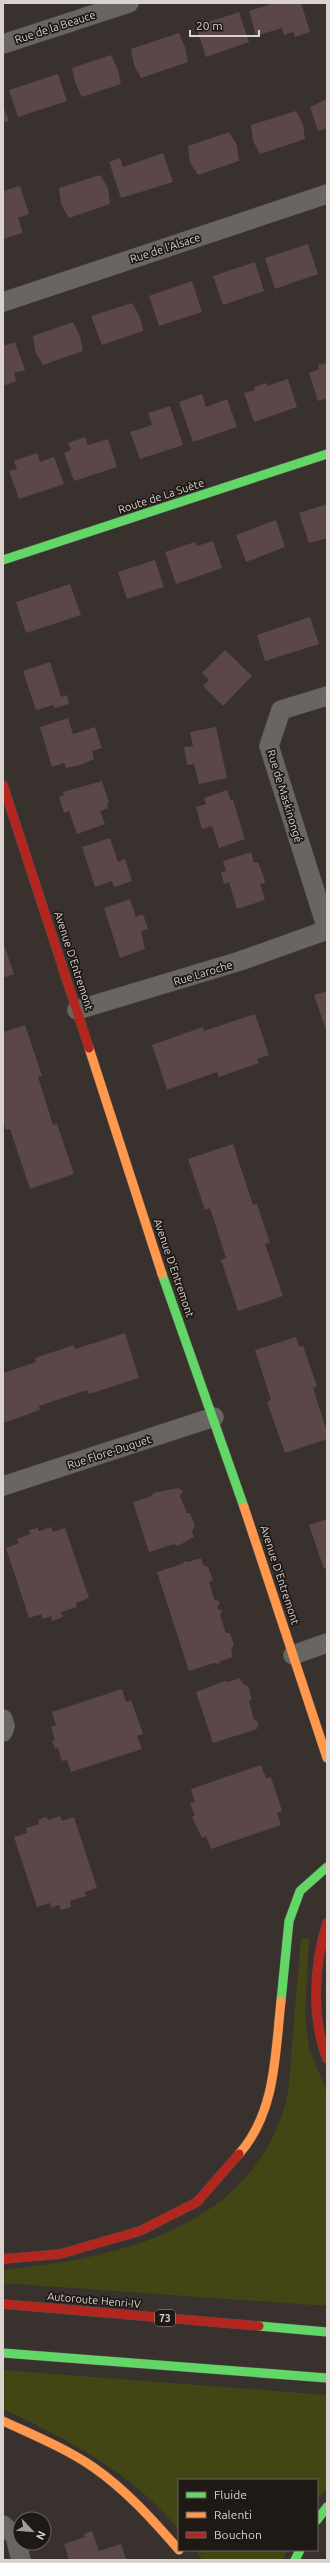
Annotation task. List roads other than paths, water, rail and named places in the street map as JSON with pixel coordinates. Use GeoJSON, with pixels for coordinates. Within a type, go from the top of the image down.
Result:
{"type":"FeatureCollection","features":[{"type":"Feature","properties":{"kind":"main road","name":"Route de La Suète"},"geometry":{"type":"LineString","coordinates":[[3,560],[327,454]]}},
{"type":"Feature","properties":{"kind":"main road","name":"Avenue D'Entremont"},"geometry":{"type":"LineString","coordinates":[[5,795],[77,1010],[161,1270],[214,1417],[327,1758]]}},
{"type":"Feature","properties":{"kind":"main road"},"geometry":{"type":"LineString","coordinates":[[3,2259],[60,2254],[140,2231],[197,2202],[252,2139],[272,2089],[289,1922],[300,1892],[327,1867]]}},
{"type":"Feature","properties":{"kind":"main road"},"geometry":{"type":"LineString","coordinates":[[327,1923],[321,1938],[317,2019],[321,2047],[327,2059]]}},
{"type":"Feature","properties":{"kind":"main road","name":"Autoroute Henri-IV"},"geometry":{"type":"LineString","coordinates":[[3,2304],[327,2332]]}},
{"type":"Feature","properties":{"kind":"main road"},"geometry":{"type":"LineString","coordinates":[[3,2353],[327,2378]]}},
{"type":"Feature","properties":{"kind":"main road"},"geometry":{"type":"LineString","coordinates":[[3,2421],[51,2444],[102,2474],[148,2514],[178,2549]]}},
{"type":"Feature","properties":{"kind":"main road"},"geometry":{"type":"LineString","coordinates":[[318,2519],[327,2507]]}},
{"type":"Feature","properties":{"kind":"main road"},"geometry":{"type":"LineString","coordinates":[[180,2551],[188,2560]]}},
{"type":"Feature","properties":{"kind":"main road"},"geometry":{"type":"LineString","coordinates":[[295,2560],[300,2551]]}},
{"type":"Feature","properties":{"kind":"street","name":"Rue de la Beauce"},"geometry":{"type":"LineString","coordinates":[[3,44],[129,3]]}},
{"type":"Feature","properties":{"kind":"street","name":"Rue de l'Alsace"},"geometry":{"type":"LineString","coordinates":[[3,302],[327,194]]}},
{"type":"Feature","properties":{"kind":"street","name":"Rue de Maskinongé"},"geometry":{"type":"LineString","coordinates":[[327,696],[281,710],[269,746],[327,929]]}},
{"type":"Feature","properties":{"kind":"street","name":"Rue Laroche"},"geometry":{"type":"LineString","coordinates":[[77,1010],[240,961],[327,929]]}},
{"type":"Feature","properties":{"kind":"street","name":"Rue Flore-Duquet"},"geometry":{"type":"LineString","coordinates":[[3,1486],[214,1417]]}},
{"type":"Feature","properties":{"kind":"street"},"geometry":{"type":"LineString","coordinates":[[293,1655],[327,1643]]}},
{"type":"Feature","properties":{"kind":"street"},"geometry":{"type":"LineString","coordinates":[[3,1719],[5,1726],[3,1732]]}},
{"type":"Feature","properties":{"kind":"street"},"geometry":{"type":"LineString","coordinates":[[3,2525],[15,2536],[21,2560]]}}]}
